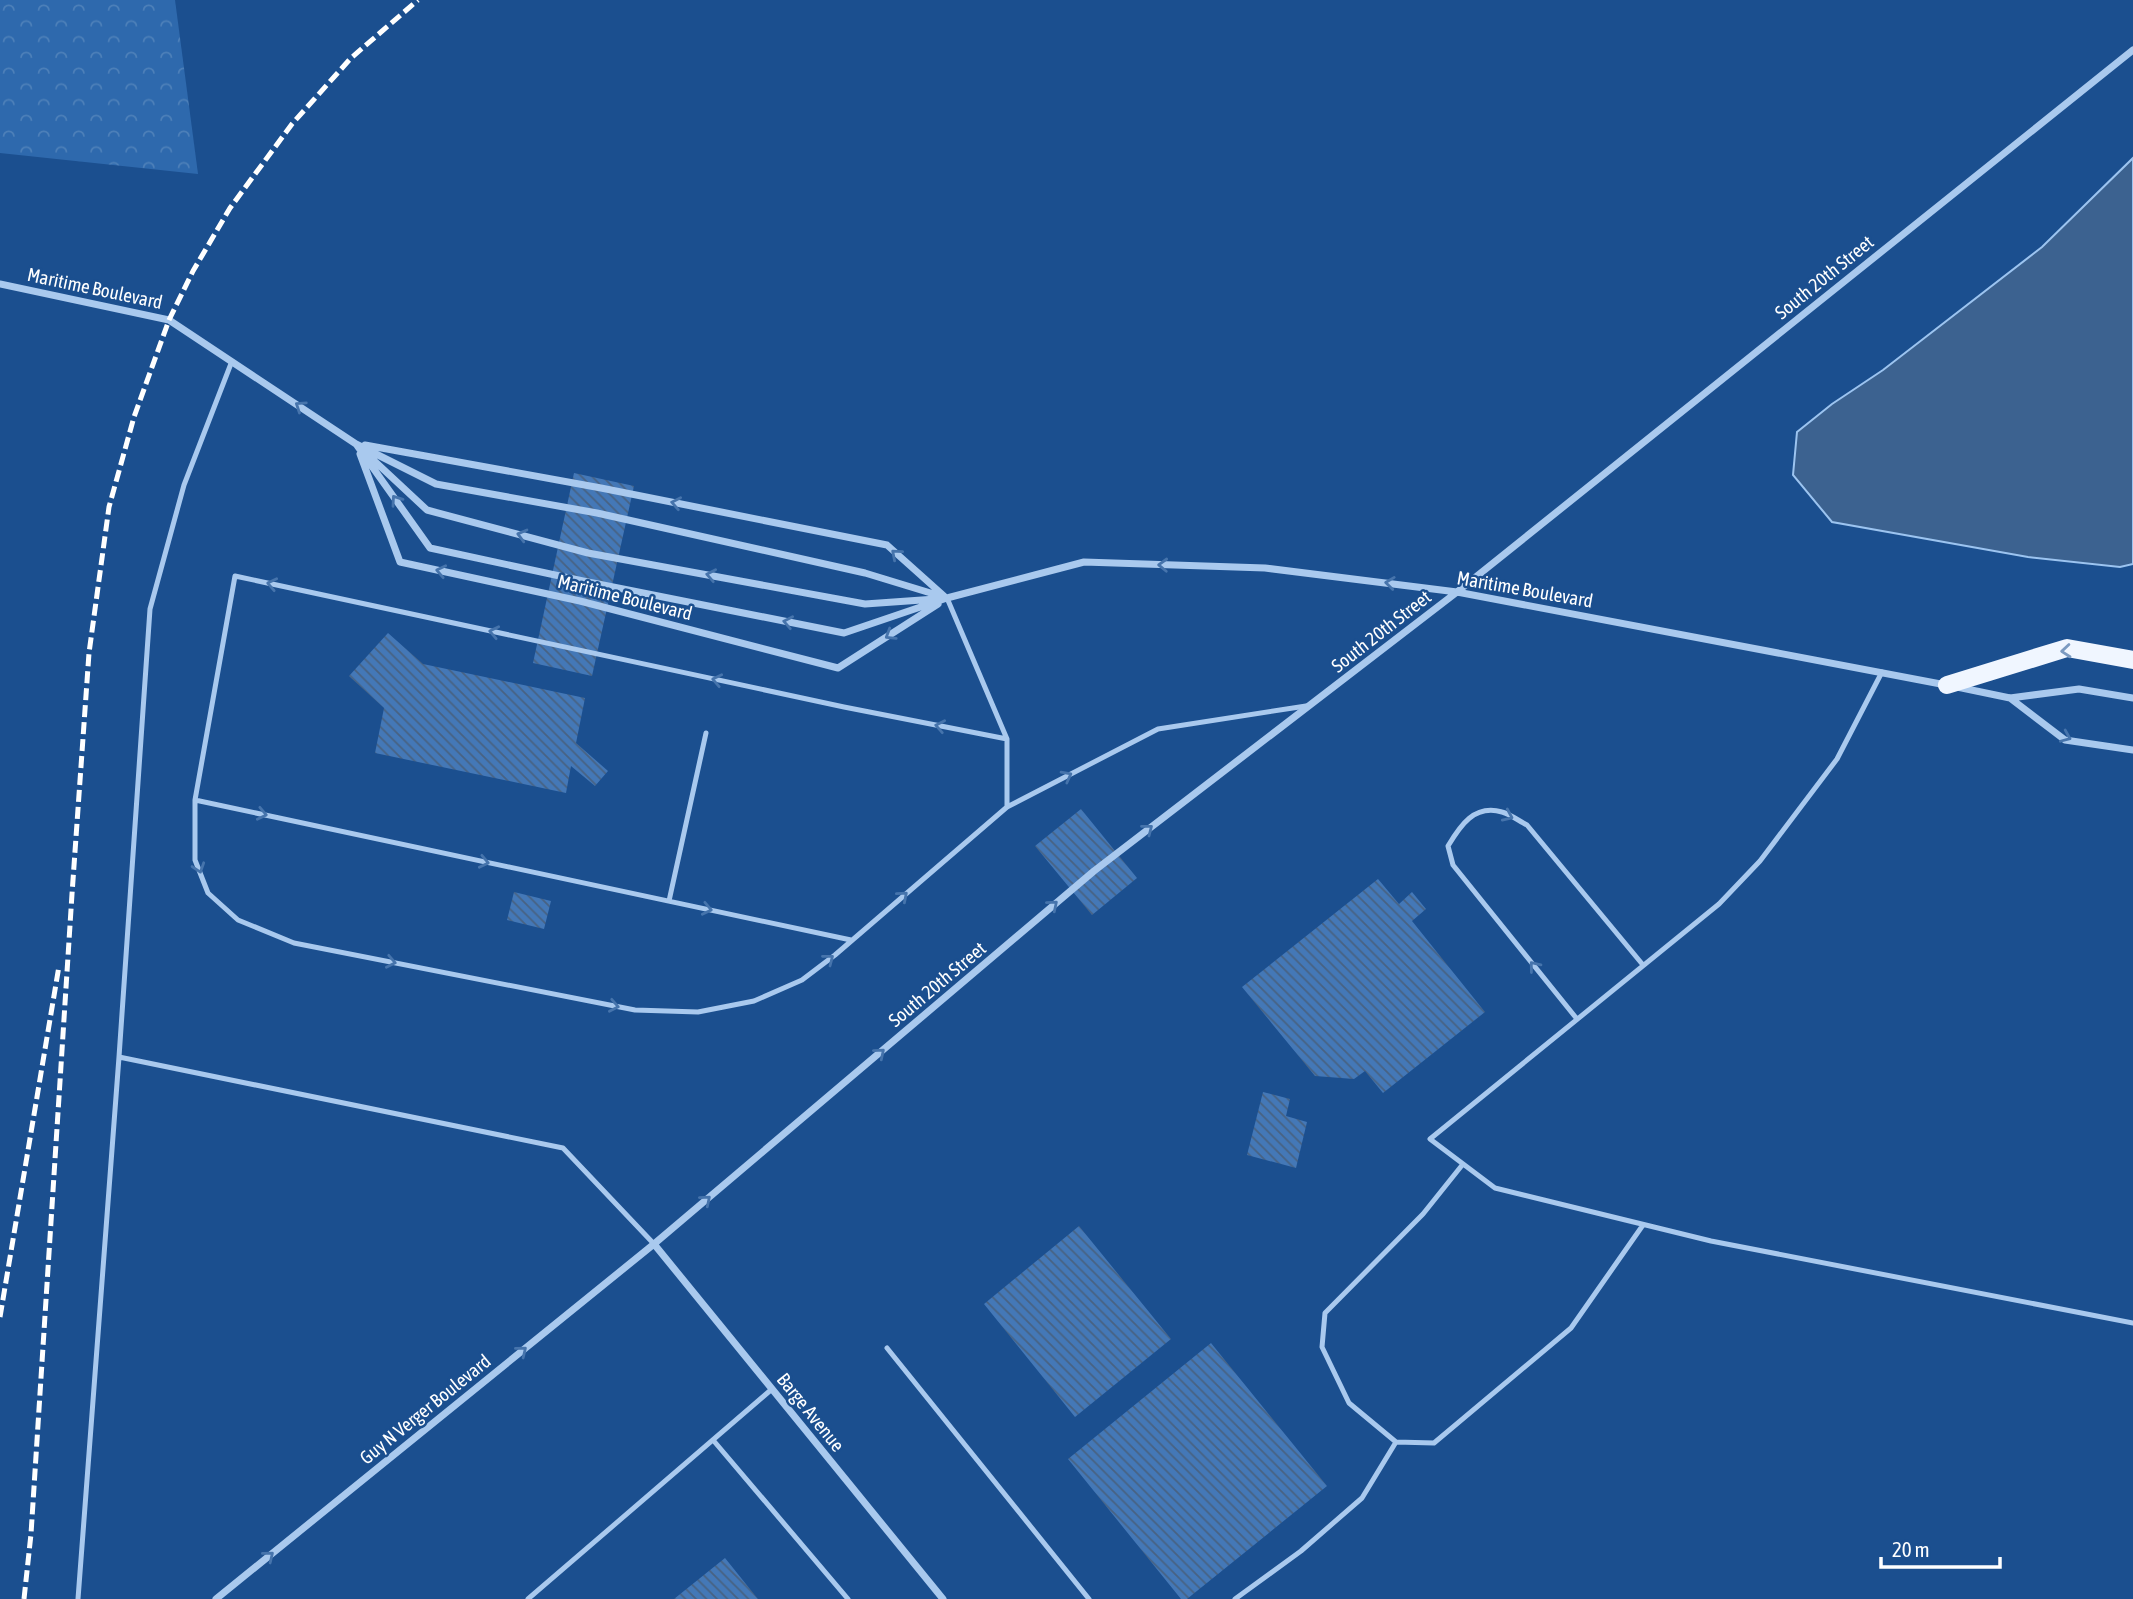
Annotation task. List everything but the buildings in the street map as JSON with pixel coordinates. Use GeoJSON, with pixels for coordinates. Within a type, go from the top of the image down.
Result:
{"type":"FeatureCollection","features":[{"type":"Feature","properties":{"kind":"main road"},"geometry":{"type":"LineString","coordinates":[[1947,685],[2067,648],[2133,660]]}},
{"type":"Feature","properties":{"kind":"street","name":"South 20th Street"},"geometry":{"type":"LineString","coordinates":[[654,1244],[1094,871],[1457,592],[2133,50]]}},
{"type":"Feature","properties":{"kind":"street","name":"Maritime Boulevard"},"geometry":{"type":"LineString","coordinates":[[0,284],[169,320],[356,444],[436,484],[597,513],[838,567],[947,598]]}},
{"type":"Feature","properties":{"kind":"street","name":"Maritime Boulevard"},"geometry":{"type":"LineString","coordinates":[[356,444],[400,562],[580,601],[838,668],[947,598]]}},
{"type":"Feature","properties":{"kind":"street","name":"Maritime Boulevard"},"geometry":{"type":"LineString","coordinates":[[356,444],[426,510],[588,552],[864,604],[947,598]]}},
{"type":"Feature","properties":{"kind":"street","name":"Maritime Boulevard"},"geometry":{"type":"LineString","coordinates":[[356,444],[601,488],[887,545],[947,598]]}},
{"type":"Feature","properties":{"kind":"street","name":"Maritime Boulevard"},"geometry":{"type":"LineString","coordinates":[[356,444],[430,548],[844,633],[947,598],[1084,562],[1265,568],[1457,592],[2010,698],[2079,689],[2133,698]]}},
{"type":"Feature","properties":{"kind":"street","name":"Maritime Boulevard"},"geometry":{"type":"LineString","coordinates":[[2010,698],[2065,740],[2133,750]]}},
{"type":"Feature","properties":{"kind":"street","name":"Barge Avenue"},"geometry":{"type":"LineString","coordinates":[[654,1244],[943,1599]]}},
{"type":"Feature","properties":{"kind":"street","name":"Guy N Verger Boulevard"},"geometry":{"type":"LineString","coordinates":[[216,1599],[654,1244]]}},
{"type":"Feature","properties":{"kind":"lane"},"geometry":{"type":"LineString","coordinates":[[78,1599],[150,609],[184,485],[232,361]]}},
{"type":"Feature","properties":{"kind":"lane"},"geometry":{"type":"LineString","coordinates":[[1007,739],[830,704],[235,576],[195,800],[195,860],[208,893],[238,920],[294,943],[635,1010],[698,1012],[754,1001],[802,980],[1007,807],[1158,729],[1309,705]]}},
{"type":"Feature","properties":{"kind":"lane"},"geometry":{"type":"LineString","coordinates":[[947,598],[1007,739],[1007,807]]}},
{"type":"Feature","properties":{"kind":"lane"},"geometry":{"type":"LineString","coordinates":[[1882,672],[1837,759],[1760,861],[1718,904],[1430,1139],[1495,1188],[1725,1244],[2133,1323]]}},
{"type":"Feature","properties":{"kind":"lane"},"geometry":{"type":"LineString","coordinates":[[669,901],[706,733]]}},
{"type":"Feature","properties":{"kind":"lane"},"geometry":{"type":"LineString","coordinates":[[195,800],[851,940]]}},
{"type":"Feature","properties":{"kind":"lane"},"geometry":{"type":"LineString","coordinates":[[1577,1019],[1453,865],[1448,846],[1462,822],[1485,810],[1502,812],[1527,825],[1643,965]]}},
{"type":"Feature","properties":{"kind":"lane"},"geometry":{"type":"LineString","coordinates":[[119,1056],[563,1149],[654,1244]]}},
{"type":"Feature","properties":{"kind":"lane"},"geometry":{"type":"LineString","coordinates":[[1462,1164],[1423,1214],[1325,1313],[1322,1347],[1349,1403],[1396,1443],[1434,1443],[1571,1328],[1643,1225]]}},
{"type":"Feature","properties":{"kind":"lane"},"geometry":{"type":"LineString","coordinates":[[887,1348],[1089,1599]]}},
{"type":"Feature","properties":{"kind":"lane"},"geometry":{"type":"LineString","coordinates":[[528,1599],[772,1389]]}},
{"type":"Feature","properties":{"kind":"lane"},"geometry":{"type":"LineString","coordinates":[[713,1440],[848,1599]]}},
{"type":"Feature","properties":{"kind":"lane"},"geometry":{"type":"LineString","coordinates":[[1236,1599],[1301,1551],[1362,1498],[1396,1443]]}},
{"type":"Feature","properties":{"kind":"green space"},"geometry":{"type":"Polygon","coordinates":[[[0,0],[175,0],[198,174],[0,153],[0,0]]]}},
{"type":"Feature","properties":{"kind":"shaded area"},"geometry":{"type":"Polygon","coordinates":[[[2133,158],[2133,564],[2120,567],[2028,557],[1832,522],[1793,475],[1797,432],[1832,404],[1883,370],[2042,247],[2133,158]]]}},
{"type":"Feature","properties":{"kind":"railway"},"geometry":{"type":"LineString","coordinates":[[24,1599],[31,1534],[89,653],[109,507],[134,417],[169,320],[193,271],[230,208],[292,124],[351,58],[418,0]]}},
{"type":"Feature","properties":{"kind":"railway"},"geometry":{"type":"LineString","coordinates":[[0,1317],[59,966]]}}]}
